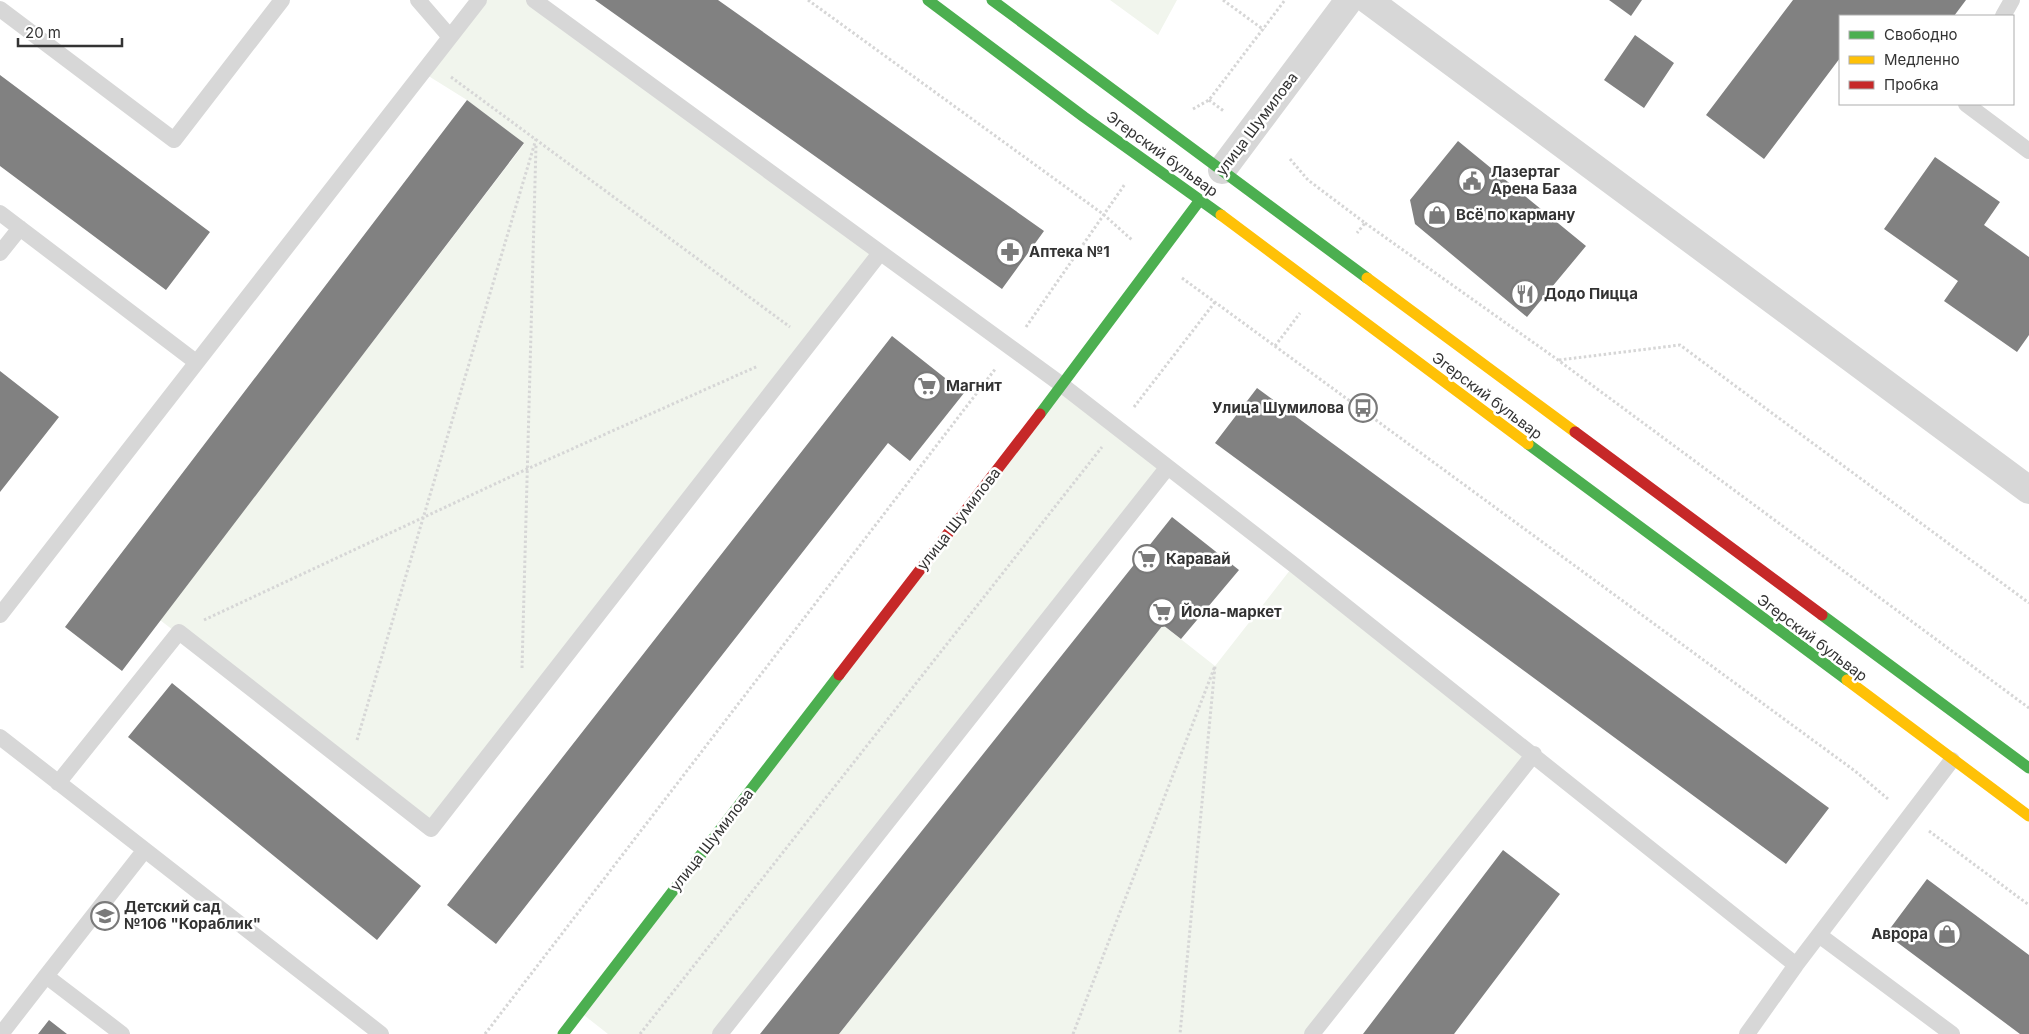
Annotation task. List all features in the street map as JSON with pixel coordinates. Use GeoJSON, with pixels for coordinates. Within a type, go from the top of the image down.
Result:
{"type":"FeatureCollection","features":[{"type":"Feature","properties":{"kind":"main road","name":"Эгерский бульвар"},"geometry":{"type":"LineString","coordinates":[[928,0],[1084,117],[1203,196],[1955,756],[2029,816]]}},
{"type":"Feature","properties":{"kind":"main road","name":"Эгерский бульвар"},"geometry":{"type":"LineString","coordinates":[[992,0],[1219,174],[1972,733],[2029,768]]}},
{"type":"Feature","properties":{"kind":"main road","name":"улица Шумилова"},"geometry":{"type":"LineString","coordinates":[[570,1032],[1062,385],[1203,196]]}},
{"type":"Feature","properties":{"kind":"street","name":"улица Шумилова"},"geometry":{"type":"LineString","coordinates":[[1219,174],[1349,0]]}},
{"type":"Feature","properties":{"kind":"street"},"geometry":{"type":"LineString","coordinates":[[1368,0],[2029,490]]}},
{"type":"Feature","properties":{"kind":"lane"},"geometry":{"type":"LineString","coordinates":[[0,9],[174,140],[282,0]]}},
{"type":"Feature","properties":{"kind":"lane"},"geometry":{"type":"LineString","coordinates":[[418,0],[450,37]]}},
{"type":"Feature","properties":{"kind":"lane"},"geometry":{"type":"LineString","coordinates":[[0,615],[479,0]]}},
{"type":"Feature","properties":{"kind":"lane"},"geometry":{"type":"LineString","coordinates":[[534,0],[1062,385],[1534,754],[1796,965]]}},
{"type":"Feature","properties":{"kind":"lane"},"geometry":{"type":"LineString","coordinates":[[2003,15],[2012,0]]}},
{"type":"Feature","properties":{"kind":"lane"},"geometry":{"type":"LineString","coordinates":[[1967,105],[2029,150]]}},
{"type":"Feature","properties":{"kind":"lane"},"geometry":{"type":"LineString","coordinates":[[0,213],[196,362]]}},
{"type":"Feature","properties":{"kind":"lane"},"geometry":{"type":"LineString","coordinates":[[0,253],[20,228]]}},
{"type":"Feature","properties":{"kind":"lane"},"geometry":{"type":"LineString","coordinates":[[58,783],[179,632],[431,830],[880,253]]}},
{"type":"Feature","properties":{"kind":"lane"},"geometry":{"type":"LineString","coordinates":[[720,1034],[1167,468]]}},
{"type":"Feature","properties":{"kind":"lane"},"geometry":{"type":"LineString","coordinates":[[0,737],[144,851],[382,1034]]}},
{"type":"Feature","properties":{"kind":"lane"},"geometry":{"type":"LineString","coordinates":[[1312,1034],[1534,754]]}},
{"type":"Feature","properties":{"kind":"lane"},"geometry":{"type":"LineString","coordinates":[[1747,1034],[1796,965],[1955,756]]}},
{"type":"Feature","properties":{"kind":"lane"},"geometry":{"type":"LineString","coordinates":[[1,1034],[144,851]]}},
{"type":"Feature","properties":{"kind":"lane"},"geometry":{"type":"LineString","coordinates":[[1819,935],[1952,1034]]}},
{"type":"Feature","properties":{"kind":"lane"},"geometry":{"type":"LineString","coordinates":[[46,976],[122,1034]]}},
{"type":"Feature","properties":{"kind":"path"},"geometry":{"type":"LineString","coordinates":[[808,0],[1103,214],[1135,243]]}},
{"type":"Feature","properties":{"kind":"path"},"geometry":{"type":"LineString","coordinates":[[1223,0],[1264,30]]}},
{"type":"Feature","properties":{"kind":"path"},"geometry":{"type":"LineString","coordinates":[[1185,113],[1209,100],[1285,0]]}},
{"type":"Feature","properties":{"kind":"path"},"geometry":{"type":"LineString","coordinates":[[430,62],[811,342]]}},
{"type":"Feature","properties":{"kind":"path"},"geometry":{"type":"LineString","coordinates":[[1209,100],[1230,116]]}},
{"type":"Feature","properties":{"kind":"path"},"geometry":{"type":"LineString","coordinates":[[521,714],[536,139]]}},
{"type":"Feature","properties":{"kind":"path"},"geometry":{"type":"LineString","coordinates":[[350,766],[536,139]]}},
{"type":"Feature","properties":{"kind":"path"},"geometry":{"type":"LineString","coordinates":[[1290,159],[1308,180],[1365,223],[1558,360],[2029,708]]}},
{"type":"Feature","properties":{"kind":"path"},"geometry":{"type":"LineString","coordinates":[[485,1034],[1011,348],[1129,179]]}},
{"type":"Feature","properties":{"kind":"path"},"geometry":{"type":"LineString","coordinates":[[1356,235],[1365,223]]}},
{"type":"Feature","properties":{"kind":"path"},"geometry":{"type":"LineString","coordinates":[[1177,274],[1855,771],[1909,816],[2029,905]]}},
{"type":"Feature","properties":{"kind":"path"},"geometry":{"type":"LineString","coordinates":[[640,1034],[1215,302]]}},
{"type":"Feature","properties":{"kind":"path"},"geometry":{"type":"LineString","coordinates":[[1275,346],[1305,306]]}},
{"type":"Feature","properties":{"kind":"path"},"geometry":{"type":"LineString","coordinates":[[1558,360],[1680,345],[2029,603]]}},
{"type":"Feature","properties":{"kind":"path"},"geometry":{"type":"LineString","coordinates":[[179,632],[527,469],[766,362]]}},
{"type":"Feature","properties":{"kind":"path"},"geometry":{"type":"LineString","coordinates":[[1073,1034],[1215,666],[1180,1034]]}},
{"type":"Feature","properties":{"kind":"shaded area"},"geometry":{"type":"Polygon","coordinates":[[[479,0],[534,0],[880,253],[431,829],[160,620],[524,144],[467,100],[422,72],[479,0]]]}},
{"type":"Feature","properties":{"kind":"shaded area"},"geometry":{"type":"Polygon","coordinates":[[[1110,0],[1177,0],[1158,35],[1110,0]]]}},
{"type":"Feature","properties":{"kind":"shaded area"},"geometry":{"type":"Polygon","coordinates":[[[1062,385],[1167,468],[720,1034],[608,1034],[580,1012],[1062,385]]]}},
{"type":"Feature","properties":{"kind":"shaded area"},"geometry":{"type":"Polygon","coordinates":[[[1294,565],[1534,754],[1312,1034],[839,1034],[1163,625],[1215,666],[1294,565]]]}},
{"type":"Feature","properties":{"kind":"building"},"geometry":{"type":"Polygon","coordinates":[[[595,0],[718,0],[1044,231],[1002,289],[595,0]]]}},
{"type":"Feature","properties":{"kind":"building"},"geometry":{"type":"Polygon","coordinates":[[[1609,0],[1642,0],[1631,16],[1609,0]]]}},
{"type":"Feature","properties":{"kind":"building"},"geometry":{"type":"Polygon","coordinates":[[[1793,0],[1966,0],[1955,15],[1839,15],[1839,59],[1764,159],[1706,115],[1793,0]]]}},
{"type":"Feature","properties":{"kind":"building"},"geometry":{"type":"Polygon","coordinates":[[[1635,35],[1674,63],[1644,108],[1604,80],[1635,35]]]}},
{"type":"Feature","properties":{"kind":"building"},"geometry":{"type":"Polygon","coordinates":[[[0,75],[210,232],[166,290],[0,166],[0,75]]]}},
{"type":"Feature","properties":{"kind":"building"},"geometry":{"type":"Polygon","coordinates":[[[467,100],[524,143],[122,671],[65,627],[467,100]]]}},
{"type":"Feature","properties":{"kind":"building"},"geometry":{"type":"Polygon","coordinates":[[[1458,141],[1586,246],[1527,317],[1415,224],[1410,200],[1458,141]]]}},
{"type":"Feature","properties":{"kind":"building"},"geometry":{"type":"Polygon","coordinates":[[[1935,157],[2000,202],[1984,225],[2029,257],[2029,335],[2017,352],[1944,301],[1958,281],[1884,229],[1935,157]]]}},
{"type":"Feature","properties":{"kind":"building"},"geometry":{"type":"Polygon","coordinates":[[[892,336],[964,393],[910,461],[888,443],[496,944],[447,905],[892,336]]]}},
{"type":"Feature","properties":{"kind":"building"},"geometry":{"type":"Polygon","coordinates":[[[0,371],[59,417],[0,492],[0,371]]]}},
{"type":"Feature","properties":{"kind":"building"},"geometry":{"type":"Polygon","coordinates":[[[1257,388],[1829,808],[1786,864],[1215,443],[1257,388]]]}},
{"type":"Feature","properties":{"kind":"building"},"geometry":{"type":"Polygon","coordinates":[[[1172,517],[1239,570],[1181,639],[1163,625],[839,1034],[760,1034],[1172,517]]]}},
{"type":"Feature","properties":{"kind":"building"},"geometry":{"type":"Polygon","coordinates":[[[172,683],[421,886],[377,940],[128,737],[172,683]]]}},
{"type":"Feature","properties":{"kind":"building"},"geometry":{"type":"Polygon","coordinates":[[[1503,850],[1560,894],[1454,1034],[1363,1034],[1503,850]]]}},
{"type":"Feature","properties":{"kind":"building"},"geometry":{"type":"Polygon","coordinates":[[[1927,879],[2029,955],[2029,1034],[2020,1034],[1886,934],[1927,879]]]}},
{"type":"Feature","properties":{"kind":"building"},"geometry":{"type":"Polygon","coordinates":[[[49,1020],[67,1034],[38,1034],[49,1020]]]}},
{"type":"Feature","properties":{"kind":"traffic: fast"},"geometry":{"type":"LineString","coordinates":[[928,0],[1084,117],[1221,215]]}},
{"type":"Feature","properties":{"kind":"traffic: fast"},"geometry":{"type":"LineString","coordinates":[[992,0],[1367,278]]}},
{"type":"Feature","properties":{"kind":"traffic: fast"},"geometry":{"type":"LineString","coordinates":[[1040,414],[1200,200]]}},
{"type":"Feature","properties":{"kind":"traffic: fast"},"geometry":{"type":"LineString","coordinates":[[1528,444],[1847,680]]}},
{"type":"Feature","properties":{"kind":"traffic: fast"},"geometry":{"type":"LineString","coordinates":[[1822,615],[2029,768]]}},
{"type":"Feature","properties":{"kind":"traffic: fast"},"geometry":{"type":"LineString","coordinates":[[563,1034],[839,675]]}},
{"type":"Feature","properties":{"kind":"traffic: slow"},"geometry":{"type":"LineString","coordinates":[[1221,215],[1528,444]]}},
{"type":"Feature","properties":{"kind":"traffic: slow"},"geometry":{"type":"LineString","coordinates":[[1367,278],[1575,432]]}},
{"type":"Feature","properties":{"kind":"traffic: slow"},"geometry":{"type":"LineString","coordinates":[[1847,680],[2029,816]]}},
{"type":"Feature","properties":{"kind":"traffic: jam"},"geometry":{"type":"LineString","coordinates":[[839,675],[1040,414]]}},
{"type":"Feature","properties":{"kind":"traffic: jam"},"geometry":{"type":"LineString","coordinates":[[1575,432],[1822,615]]}},
{"type":"Feature","properties":{"kind":"place","name":"Лазертаг Арена База"},"geometry":{"type":"Point","coordinates":[1472,181]}},
{"type":"Feature","properties":{"kind":"place","name":"Всё по карману"},"geometry":{"type":"Point","coordinates":[1437,215]}},
{"type":"Feature","properties":{"kind":"place","name":"Аптека №1"},"geometry":{"type":"Point","coordinates":[1010,252]}},
{"type":"Feature","properties":{"kind":"place","name":"Додо Пицца"},"geometry":{"type":"Point","coordinates":[1525,294]}},
{"type":"Feature","properties":{"kind":"place","name":"Магнит"},"geometry":{"type":"Point","coordinates":[927,386]}},
{"type":"Feature","properties":{"kind":"place","name":"Улица Шумилова"},"geometry":{"type":"Point","coordinates":[1363,408]}},
{"type":"Feature","properties":{"kind":"place","name":"Каравай"},"geometry":{"type":"Point","coordinates":[1147,559]}},
{"type":"Feature","properties":{"kind":"place","name":"Йола-маркет"},"geometry":{"type":"Point","coordinates":[1162,612]}},
{"type":"Feature","properties":{"kind":"place","name":"Детский сад №106 \"Кораблик\""},"geometry":{"type":"Point","coordinates":[105,916]}},
{"type":"Feature","properties":{"kind":"place","name":"Аврора"},"geometry":{"type":"Point","coordinates":[1947,934]}}]}
